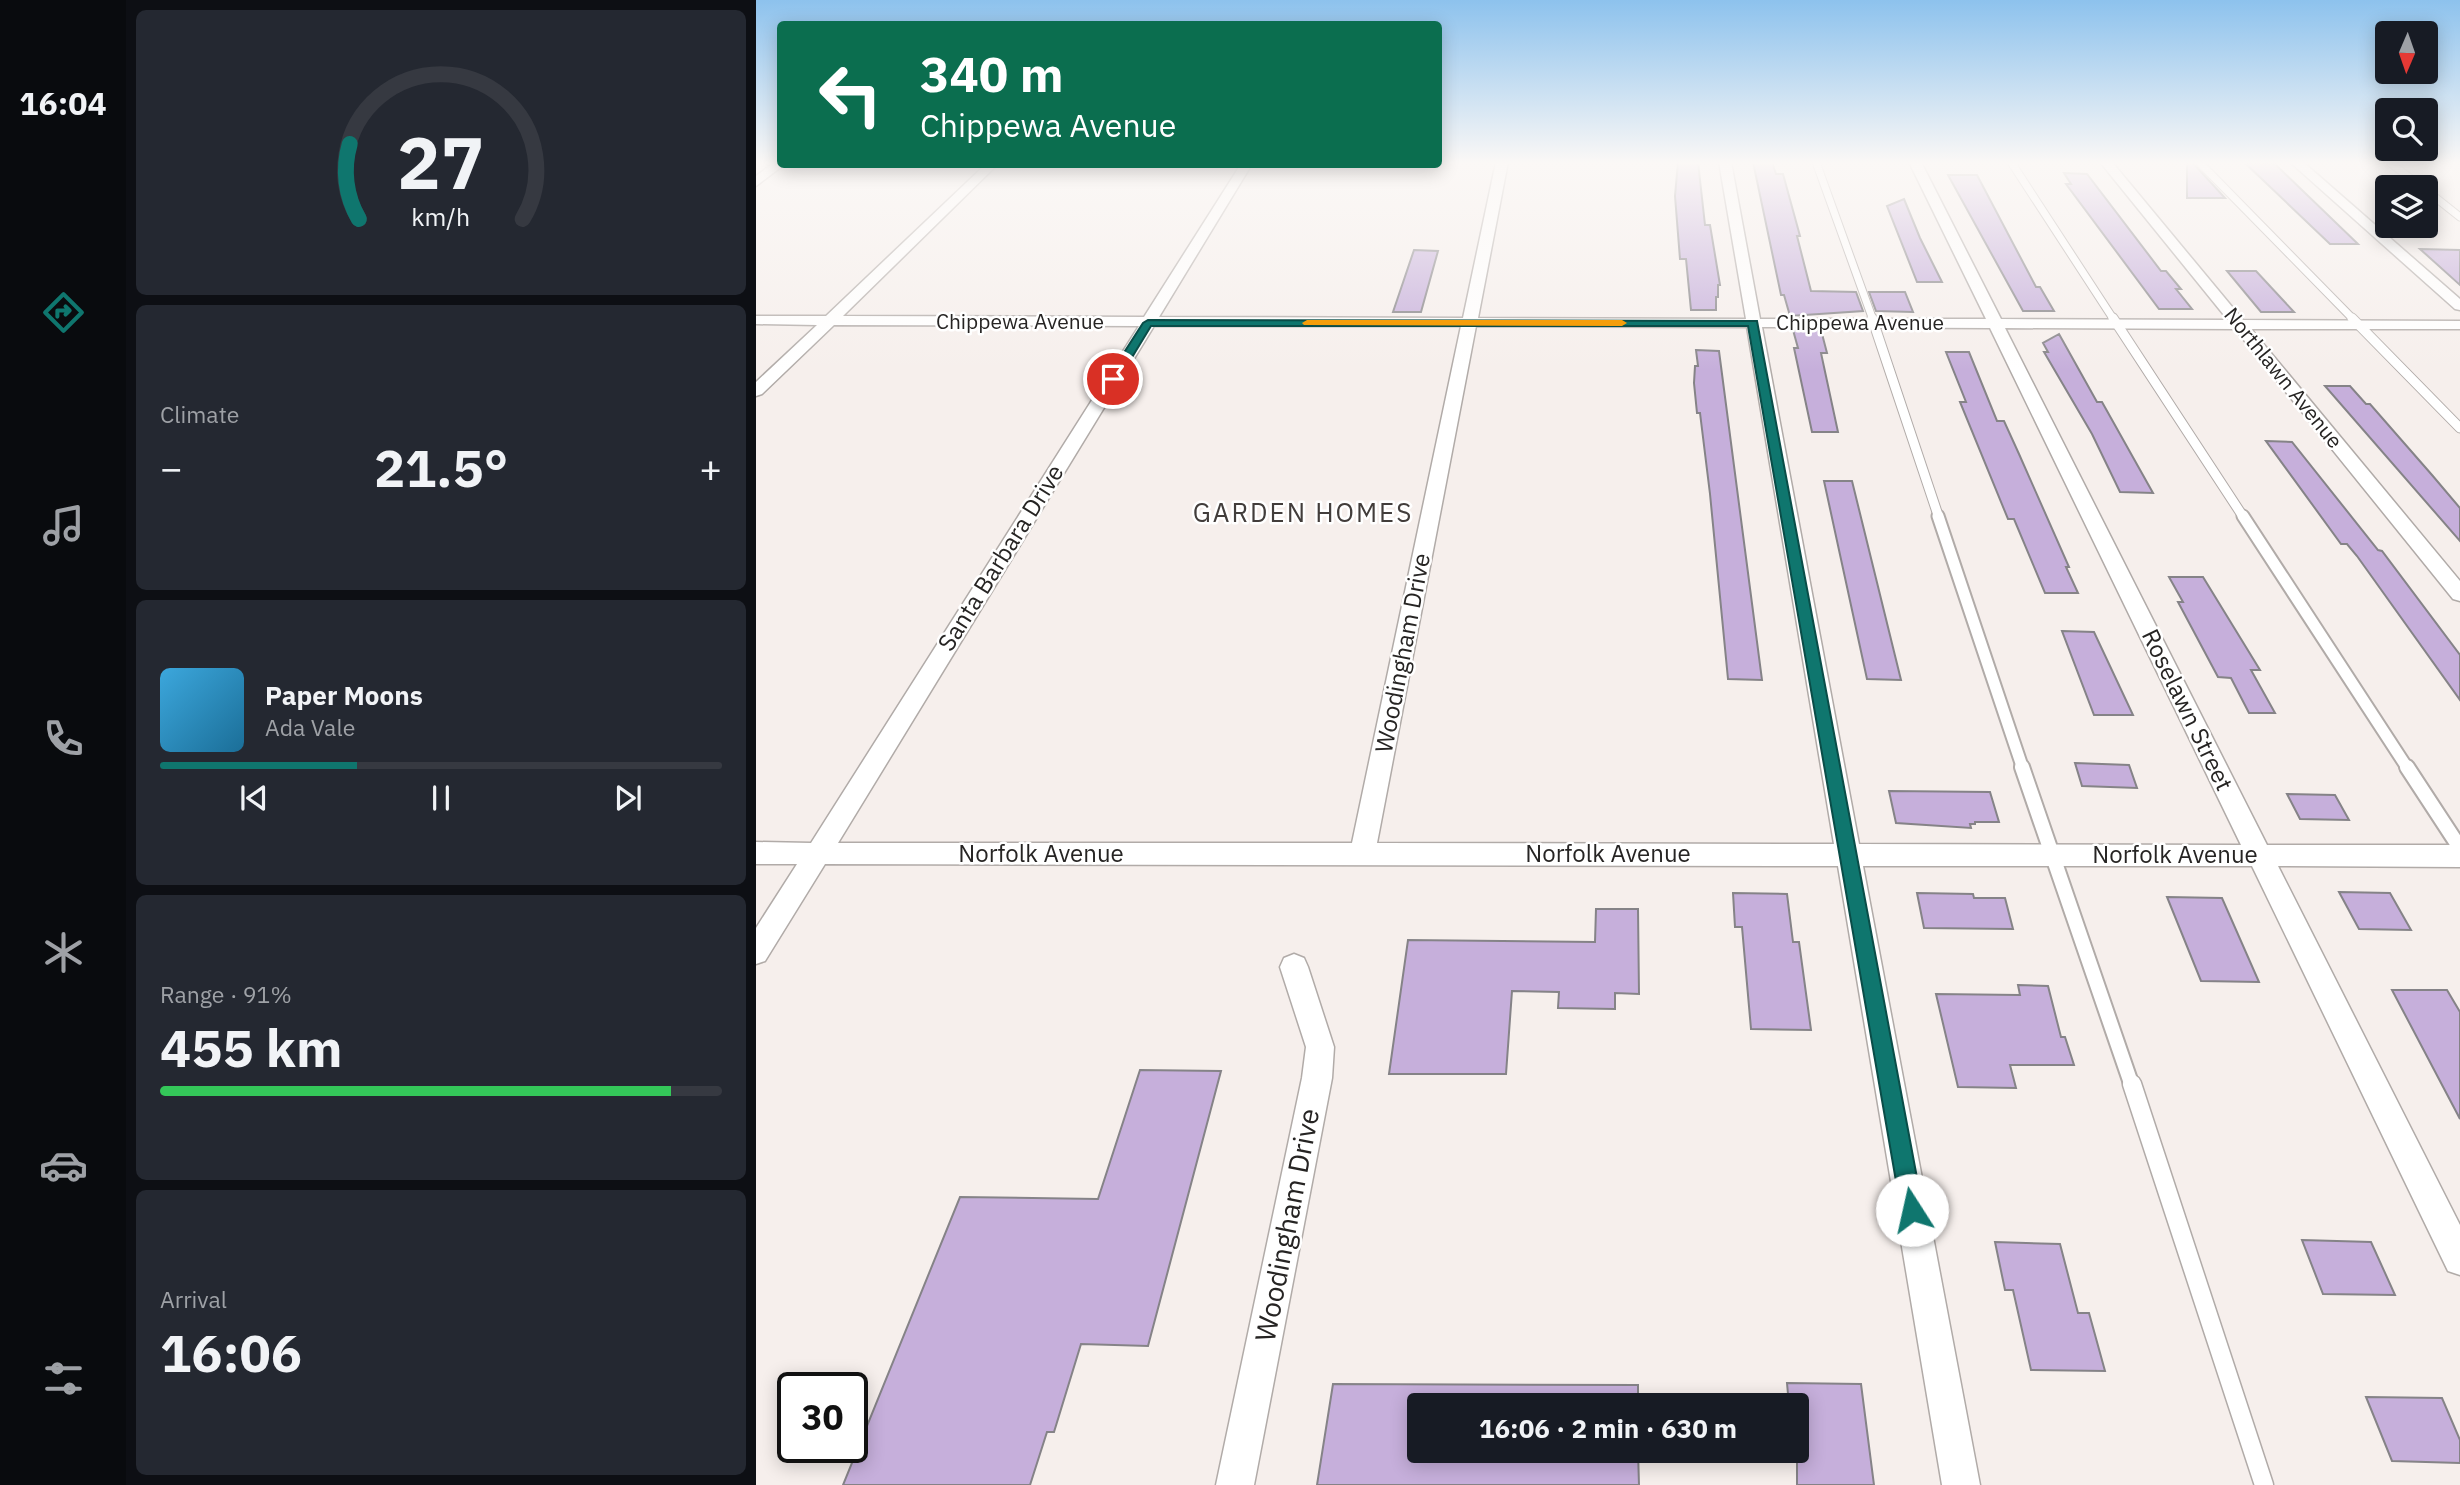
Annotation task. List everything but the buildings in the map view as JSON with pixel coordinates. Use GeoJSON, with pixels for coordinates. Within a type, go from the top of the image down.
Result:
{"type":"FeatureCollection","features":[{"type":"Feature","properties":{"kind":"street"},"geometry":{"type":"LineString","coordinates":[[756,391],[923,231]]}},
{"type":"Feature","properties":{"kind":"street","name":"Santa Barbara Drive"},"geometry":{"type":"LineString","coordinates":[[756,951],[1205,231]]}},
{"type":"Feature","properties":{"kind":"street","name":"Woodingham Drive"},"geometry":{"type":"LineString","coordinates":[[1362,855],[1488,231]]}},
{"type":"Feature","properties":{"kind":"street"},"geometry":{"type":"LineString","coordinates":[[1737,231],[1961,1485]]}},
{"type":"Feature","properties":{"kind":"street","name":"Roselawn Street"},"geometry":{"type":"LineString","coordinates":[[1948,231],[2460,1259]]}},
{"type":"Feature","properties":{"kind":"street","name":"Northlawn Avenue"},"geometry":{"type":"LineString","coordinates":[[2163,231],[2460,594]]}},
{"type":"Feature","properties":{"kind":"street"},"geometry":{"type":"LineString","coordinates":[[2374,231],[2460,306]]}},
{"type":"Feature","properties":{"kind":"street","name":"Chippewa Avenue"},"geometry":{"type":"LineString","coordinates":[[756,320],[2460,325]]}},
{"type":"Feature","properties":{"kind":"street","name":"Norfolk Avenue"},"geometry":{"type":"LineString","coordinates":[[756,853],[2460,856]]}},
{"type":"Feature","properties":{"kind":"street","name":"Woodingham Drive"},"geometry":{"type":"LineString","coordinates":[[1235,1485],[1317,1078],[1320,1047],[1294,967]]}},
{"type":"Feature","properties":{"kind":"lane"},"geometry":{"type":"LineString","coordinates":[[1841,231],[2051,854],[2119,1045],[2264,1485]]}},
{"type":"Feature","properties":{"kind":"lane"},"geometry":{"type":"LineString","coordinates":[[2057,231],[2460,848]]}},
{"type":"Feature","properties":{"kind":"lane"},"geometry":{"type":"LineString","coordinates":[[2267,231],[2460,428]]}},
{"type":"Feature","properties":{"kind":"slow traffic"},"geometry":{"type":"LineString","coordinates":[[1307,323],[1622,323]]}},
{"type":"Feature","properties":{"kind":"district","name":"GARDEN HOMES"},"geometry":{"type":"Point","coordinates":[1303,513]}},
{"type":"Feature","properties":{"kind":"route"},"geometry":{"type":"LineString","coordinates":[[1113,379],[1148,323],[1753,323],[1912,1210]]}}]}
